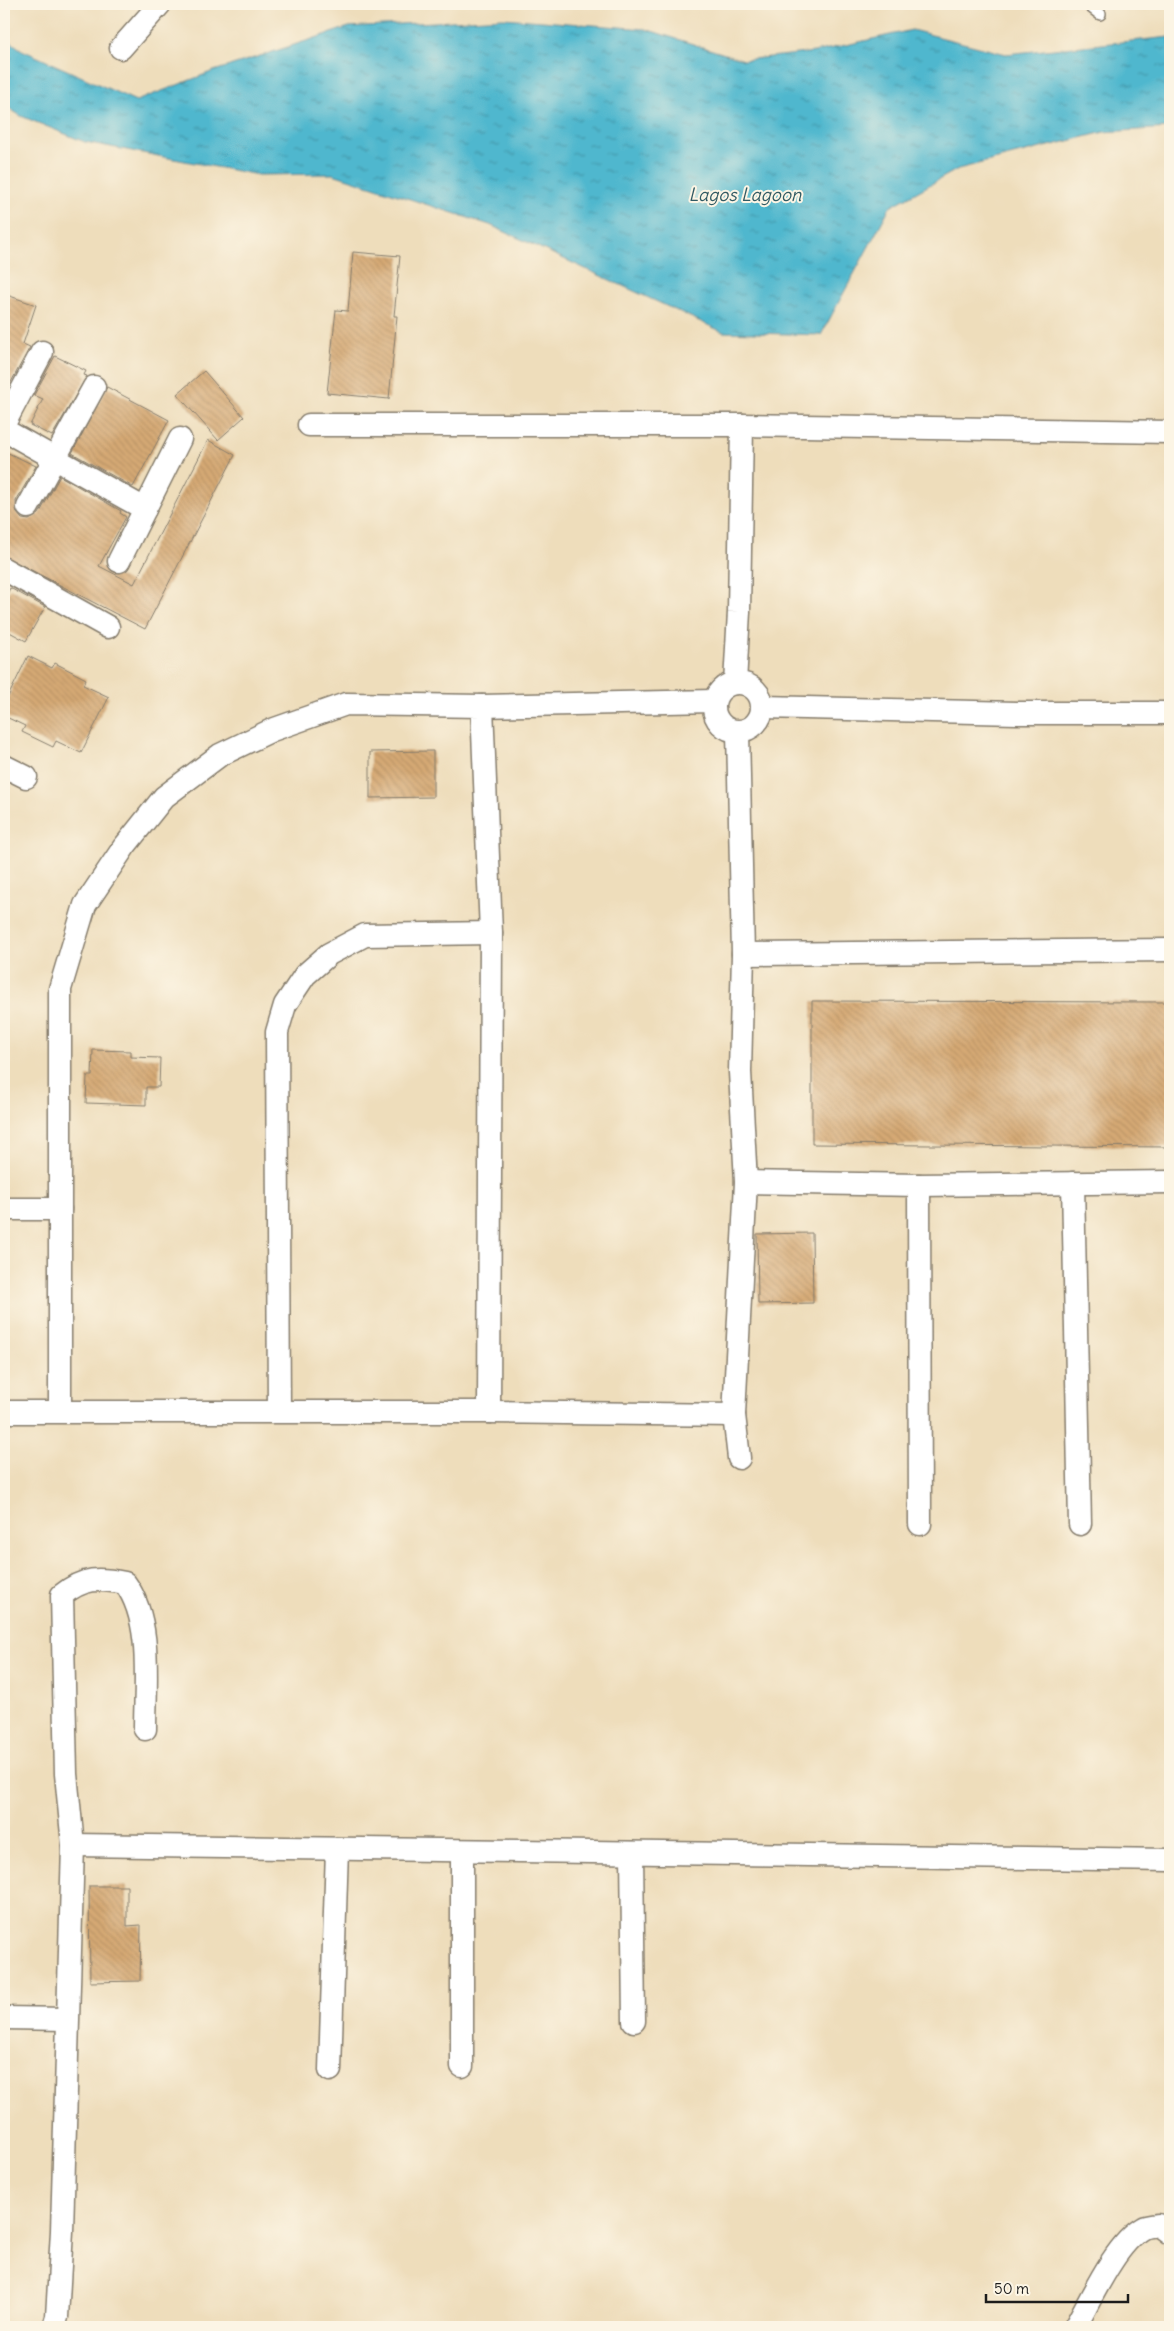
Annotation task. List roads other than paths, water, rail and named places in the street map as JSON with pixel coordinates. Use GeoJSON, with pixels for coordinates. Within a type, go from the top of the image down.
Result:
{"type":"FeatureCollection","features":[{"type":"Feature","properties":{"kind":"street"},"geometry":{"type":"LineString","coordinates":[[121,48],[160,4]]}},
{"type":"Feature","properties":{"kind":"street"},"geometry":{"type":"LineString","coordinates":[[4,424],[42,352]]}},
{"type":"Feature","properties":{"kind":"street"},"geometry":{"type":"LineString","coordinates":[[28,506],[94,387]]}},
{"type":"Feature","properties":{"kind":"street"},"geometry":{"type":"LineString","coordinates":[[309,425],[742,425],[1170,432]]}},
{"type":"Feature","properties":{"kind":"street"},"geometry":{"type":"LineString","coordinates":[[735,683],[739,612],[742,425]]}},
{"type":"Feature","properties":{"kind":"street"},"geometry":{"type":"LineString","coordinates":[[4,430],[145,509]]}},
{"type":"Feature","properties":{"kind":"street"},"geometry":{"type":"LineString","coordinates":[[119,561],[180,439]]}},
{"type":"Feature","properties":{"kind":"street"},"geometry":{"type":"LineString","coordinates":[[4,569],[108,627]]}},
{"type":"Feature","properties":{"kind":"street"},"geometry":{"type":"LineString","coordinates":[[735,683],[745,683],[754,688],[761,696],[763,707],[761,716],[756,724],[748,730],[738,732],[722,726],[713,710],[718,692],[726,686],[735,683]]}},
{"type":"Feature","properties":{"kind":"street"},"geometry":{"type":"LineString","coordinates":[[60,1411],[60,989],[85,905],[124,847],[164,796],[220,755],[272,730],[346,704],[482,706],[714,701]]}},
{"type":"Feature","properties":{"kind":"street"},"geometry":{"type":"LineString","coordinates":[[482,706],[491,933],[489,1412]]}},
{"type":"Feature","properties":{"kind":"street"},"geometry":{"type":"LineString","coordinates":[[763,707],[1016,713],[1170,713]]}},
{"type":"Feature","properties":{"kind":"street"},"geometry":{"type":"LineString","coordinates":[[738,732],[743,954],[740,1072],[746,1182],[734,1415],[739,1458]]}},
{"type":"Feature","properties":{"kind":"street"},"geometry":{"type":"LineString","coordinates":[[4,766],[26,777]]}},
{"type":"Feature","properties":{"kind":"street"},"geometry":{"type":"LineString","coordinates":[[280,1411],[277,1032],[285,1005],[306,975],[330,954],[365,935],[491,933]]}},
{"type":"Feature","properties":{"kind":"street"},"geometry":{"type":"LineString","coordinates":[[743,954],[1170,950]]}},
{"type":"Feature","properties":{"kind":"street"},"geometry":{"type":"LineString","coordinates":[[746,1182],[919,1185],[1170,1182]]}},
{"type":"Feature","properties":{"kind":"street"},"geometry":{"type":"LineString","coordinates":[[1073,1183],[1080,1524]]}},
{"type":"Feature","properties":{"kind":"street"},"geometry":{"type":"LineString","coordinates":[[919,1185],[920,1524]]}},
{"type":"Feature","properties":{"kind":"street"},"geometry":{"type":"LineString","coordinates":[[4,1209],[60,1209]]}},
{"type":"Feature","properties":{"kind":"street"},"geometry":{"type":"LineString","coordinates":[[4,1412],[280,1411],[734,1415]]}},
{"type":"Feature","properties":{"kind":"street"},"geometry":{"type":"LineString","coordinates":[[54,2327],[57,2317],[62,2231],[67,2019],[74,1845],[66,1774],[62,1594],[76,1583],[103,1579],[125,1583],[136,1598],[144,1638],[145,1728]]}},
{"type":"Feature","properties":{"kind":"street"},"geometry":{"type":"LineString","coordinates":[[74,1845],[1170,1860]]}},
{"type":"Feature","properties":{"kind":"street"},"geometry":{"type":"LineString","coordinates":[[330,2070],[337,1849]]}},
{"type":"Feature","properties":{"kind":"street"},"geometry":{"type":"LineString","coordinates":[[462,1850],[462,2066]]}},
{"type":"Feature","properties":{"kind":"street"},"geometry":{"type":"LineString","coordinates":[[632,1853],[634,2021]]}},
{"type":"Feature","properties":{"kind":"street"},"geometry":{"type":"LineString","coordinates":[[4,2018],[67,2019]]}},
{"type":"Feature","properties":{"kind":"street"},"geometry":{"type":"LineString","coordinates":[[1075,2327],[1112,2262],[1132,2236],[1144,2227],[1158,2225],[1170,2234]]}},
{"type":"Feature","properties":{"kind":"lane"},"geometry":{"type":"LineString","coordinates":[[1087,4],[1100,14]]}},
{"type":"Feature","properties":{"kind":"water","name":"Lagos Lagoon"},"geometry":{"type":"Polygon","coordinates":[[[503,18],[645,29],[744,60],[815,52],[912,30],[1006,54],[1170,37],[1170,128],[1104,132],[958,169],[890,207],[821,335],[723,332],[490,225],[333,174],[258,175],[85,142],[21,116],[4,105],[4,37],[22,50],[136,101],[211,72],[349,27],[503,18]]]}}]}
